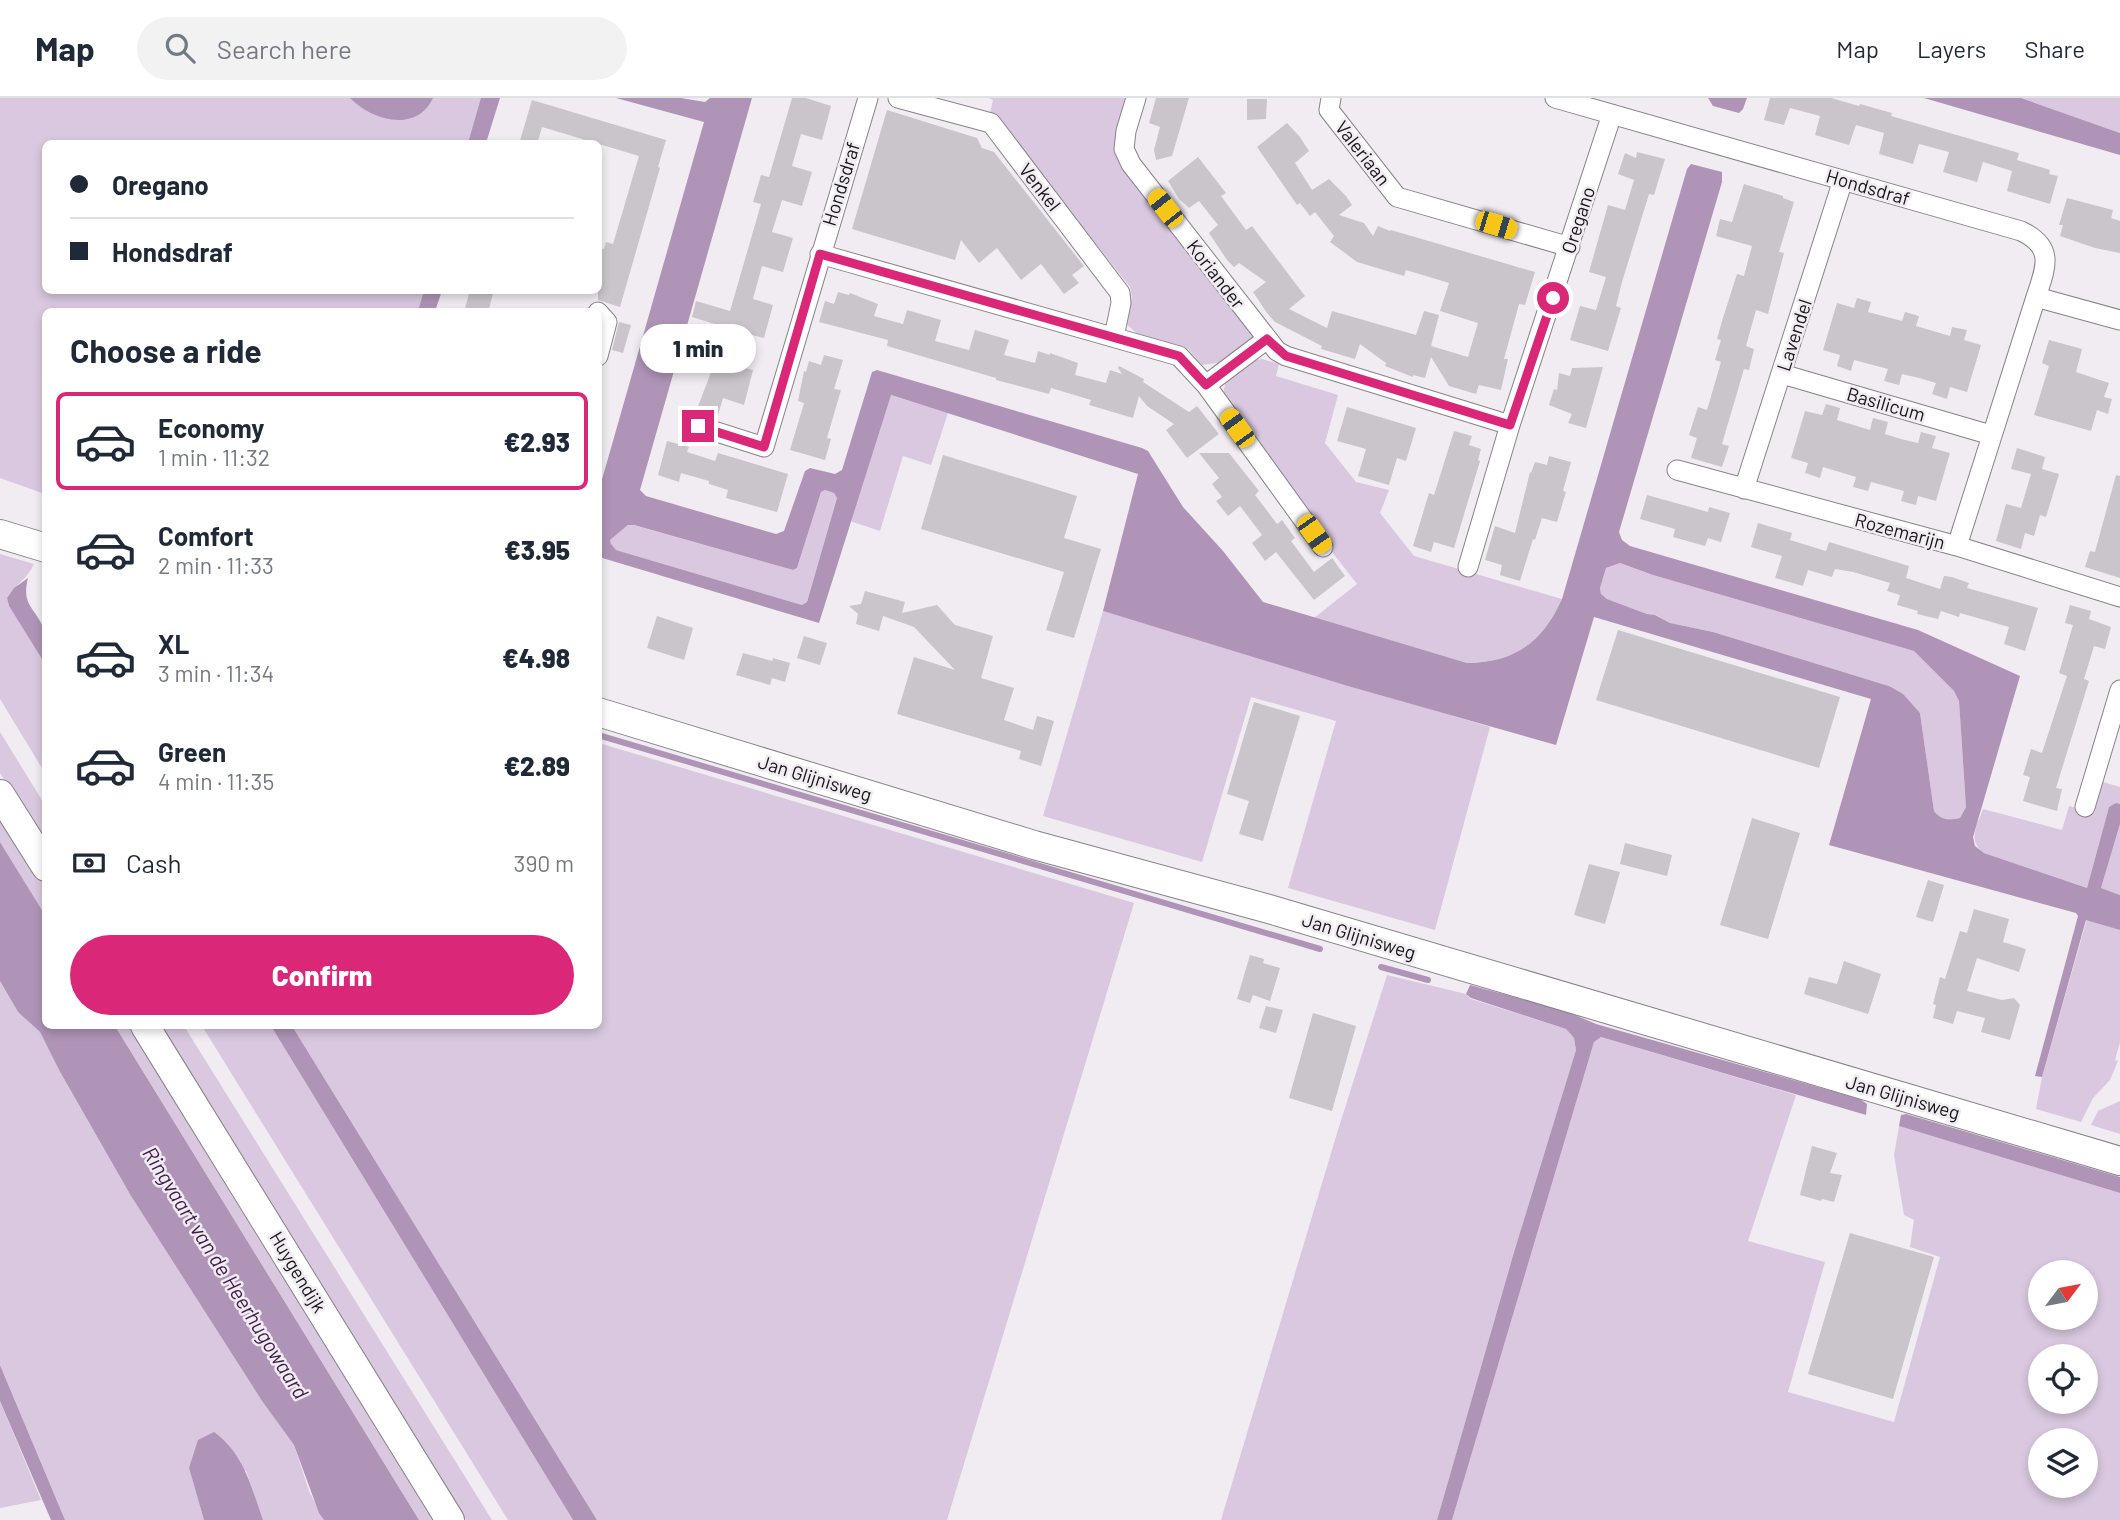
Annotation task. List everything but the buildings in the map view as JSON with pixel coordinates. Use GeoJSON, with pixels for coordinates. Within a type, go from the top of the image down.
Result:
{"type":"FeatureCollection","features":[{"type":"Feature","properties":{"kind":"street","name":"Hondsdraf"},"geometry":{"type":"LineString","coordinates":[[698,426],[764,447],[868,98]]}},
{"type":"Feature","properties":{"kind":"street","name":"Venkel"},"geometry":{"type":"LineString","coordinates":[[898,98],[991,123],[1121,293],[1114,337]]}},
{"type":"Feature","properties":{"kind":"street","name":"Koriander"},"geometry":{"type":"LineString","coordinates":[[1136,98],[1126,131],[1124,149],[1131,164],[1267,339],[1286,356],[1510,425]]}},
{"type":"Feature","properties":{"kind":"street","name":"Valeriaan"},"geometry":{"type":"LineString","coordinates":[[1331,98],[1329,110],[1396,197],[1570,247]]}},
{"type":"Feature","properties":{"kind":"street","name":"Hondsdraf"},"geometry":{"type":"LineString","coordinates":[[1555,98],[2021,231],[2042,244],[2045,254],[2036,297]]}},
{"type":"Feature","properties":{"kind":"street","name":"Oregano"},"geometry":{"type":"LineString","coordinates":[[1468,566],[1510,425],[1612,114]]}},
{"type":"Feature","properties":{"kind":"street","name":"Lavendel"},"geometry":{"type":"LineString","coordinates":[[1744,489],[1843,180]]}},
{"type":"Feature","properties":{"kind":"street"},"geometry":{"type":"LineString","coordinates":[[820,254],[1179,356],[1206,385],[1323,547]]}},
{"type":"Feature","properties":{"kind":"street"},"geometry":{"type":"LineString","coordinates":[[1956,546],[2036,297],[2120,320]]}},
{"type":"Feature","properties":{"kind":"street"},"geometry":{"type":"LineString","coordinates":[[602,318],[607,323],[602,341]]}},
{"type":"Feature","properties":{"kind":"street"},"geometry":{"type":"LineString","coordinates":[[1206,385],[1267,339]]}},
{"type":"Feature","properties":{"kind":"street","name":"Basilicum"},"geometry":{"type":"LineString","coordinates":[[1782,374],[1991,435]]}},
{"type":"Feature","properties":{"kind":"street","name":"Rozemarijn"},"geometry":{"type":"LineString","coordinates":[[1677,470],[1956,546],[2120,597]]}},
{"type":"Feature","properties":{"kind":"street"},"geometry":{"type":"LineString","coordinates":[[0,534],[42,547]]}},
{"type":"Feature","properties":{"kind":"street"},"geometry":{"type":"LineString","coordinates":[[2085,807],[2120,690]]}},
{"type":"Feature","properties":{"kind":"street","name":"Jan Glijnisweg"},"geometry":{"type":"LineString","coordinates":[[602,713],[1034,845],[1269,909],[2120,1161]]}},
{"type":"Feature","properties":{"kind":"street"},"geometry":{"type":"LineString","coordinates":[[0,794],[42,861]]}},
{"type":"Feature","properties":{"kind":"street","name":"Huygendijk"},"geometry":{"type":"LineString","coordinates":[[147,1029],[450,1520]]}},
{"type":"Feature","properties":{"kind":"shaded area"},"geometry":{"type":"Polygon","coordinates":[[[0,98],[497,98],[485,140],[42,140],[42,294],[438,294],[434,308],[42,308],[42,493],[0,478],[0,98]]]}},
{"type":"Feature","properties":{"kind":"shaded area"},"geometry":{"type":"Polygon","coordinates":[[[989,98],[1127,98],[1114,146],[1121,167],[1256,339],[1224,362],[1202,365],[1188,349],[1140,336],[1125,323],[1132,298],[1130,287],[990,113],[993,100],[989,98]]]}},
{"type":"Feature","properties":{"kind":"shaded area"},"geometry":{"type":"Polygon","coordinates":[[[2021,98],[2120,98],[2120,133],[2021,98]]]}},
{"type":"Feature","properties":{"kind":"shaded area"},"geometry":{"type":"Polygon","coordinates":[[[1262,359],[1279,364],[1276,376],[1338,395],[1325,443],[1356,482],[1389,490],[1380,513],[1414,556],[1562,599],[1554,615],[1535,639],[1513,654],[1499,659],[1467,663],[1314,618],[1357,584],[1329,548],[1333,545],[1224,402],[1222,397],[1226,381],[1254,360],[1262,359]]]}},
{"type":"Feature","properties":{"kind":"shaded area"},"geometry":{"type":"Polygon","coordinates":[[[890,395],[948,413],[931,465],[903,456],[880,531],[850,521],[890,395]]]}},
{"type":"Feature","properties":{"kind":"shaded area"},"geometry":{"type":"Polygon","coordinates":[[[825,490],[834,493],[837,498],[807,602],[802,605],[616,550],[611,545],[610,540],[628,525],[633,525],[793,570],[797,568],[821,492],[825,490]]]}},
{"type":"Feature","properties":{"kind":"shaded area"},"geometry":{"type":"Polygon","coordinates":[[[0,554],[34,564],[7,598],[9,606],[42,659],[42,768],[0,699],[0,554]]]}},
{"type":"Feature","properties":{"kind":"shaded area"},"geometry":{"type":"Polygon","coordinates":[[[1620,563],[1914,651],[1954,691],[1959,701],[1966,807],[1960,818],[1946,819],[1934,811],[1920,713],[1889,686],[1713,632],[1670,623],[1656,615],[1607,599],[1601,594],[1600,588],[1606,568],[1620,563]]]}},
{"type":"Feature","properties":{"kind":"shaded area"},"geometry":{"type":"Polygon","coordinates":[[[1103,611],[1490,727],[1435,930],[1288,888],[1336,721],[1251,697],[1202,862],[1043,816],[1103,611]]]}},
{"type":"Feature","properties":{"kind":"shaded area"},"geometry":{"type":"Polygon","coordinates":[[[0,732],[42,800],[42,841],[0,773],[0,732]]]}},
{"type":"Feature","properties":{"kind":"shaded area"},"geometry":{"type":"Polygon","coordinates":[[[602,744],[1134,903],[947,1520],[597,1520],[294,1029],[602,1029],[602,744]]]}},
{"type":"Feature","properties":{"kind":"shaded area"},"geometry":{"type":"Polygon","coordinates":[[[2103,782],[2120,787],[2120,804],[2109,807],[2087,888],[1984,853],[1976,843],[1976,827],[1983,809],[2062,830],[2069,806],[2094,813],[2103,782]]]}},
{"type":"Feature","properties":{"kind":"shaded area"},"geometry":{"type":"Polygon","coordinates":[[[0,808],[42,875],[42,910],[0,842],[0,808]]]}},
{"type":"Feature","properties":{"kind":"shaded area"},"geometry":{"type":"Polygon","coordinates":[[[2120,824],[2120,895],[2101,888],[2120,824]]]}},
{"type":"Feature","properties":{"kind":"shaded area"},"geometry":{"type":"Polygon","coordinates":[[[2087,919],[2120,930],[2120,1042],[2115,1060],[2118,1061],[2110,1080],[2093,1098],[2081,1122],[2036,1109],[2042,1077],[2087,919]]]}},
{"type":"Feature","properties":{"kind":"shaded area"},"geometry":{"type":"Polygon","coordinates":[[[1387,975],[1466,994],[1471,999],[1566,1029],[1574,1038],[1576,1050],[1514,1252],[1437,1520],[1221,1520],[1338,1130],[1387,975]]]}},
{"type":"Feature","properties":{"kind":"shaded area"},"geometry":{"type":"Polygon","coordinates":[[[0,981],[18,1012],[40,1032],[131,1196],[262,1401],[294,1445],[309,1491],[324,1520],[263,1520],[246,1471],[189,1468],[204,1520],[65,1520],[0,1365],[0,981]]]}},
{"type":"Feature","properties":{"kind":"shaded area"},"geometry":{"type":"Polygon","coordinates":[[[117,1029],[138,1029],[441,1520],[419,1520],[117,1029]]]}},
{"type":"Feature","properties":{"kind":"shaded area"},"geometry":{"type":"Polygon","coordinates":[[[160,1029],[186,1029],[492,1520],[466,1520],[160,1029]]]}},
{"type":"Feature","properties":{"kind":"shaded area"},"geometry":{"type":"Polygon","coordinates":[[[204,1029],[273,1029],[573,1520],[508,1520],[204,1029]]]}},
{"type":"Feature","properties":{"kind":"shaded area"},"geometry":{"type":"Polygon","coordinates":[[[1601,1037],[1796,1095],[1748,1241],[1825,1262],[1788,1392],[1894,1422],[1940,1257],[1910,1247],[1914,1220],[1904,1215],[1894,1155],[1899,1126],[2120,1193],[2120,1520],[1452,1520],[1594,1042],[1601,1037]]]}},
{"type":"Feature","properties":{"kind":"shaded area"},"geometry":{"type":"Polygon","coordinates":[[[2120,1101],[2120,1134],[2091,1125],[2098,1111],[2120,1101]]]}},
{"type":"Feature","properties":{"kind":"shaded area"},"geometry":{"type":"Polygon","coordinates":[[[0,1401],[41,1500],[0,1508],[0,1401]]]}},
{"type":"Feature","properties":{"kind":"water"},"geometry":{"type":"Polygon","coordinates":[[[350,98],[433,98],[426,109],[416,116],[394,120],[370,113],[350,98]]]}},
{"type":"Feature","properties":{"kind":"water"},"geometry":{"type":"Polygon","coordinates":[[[481,98],[500,98],[487,140],[469,140],[481,98]]]}},
{"type":"Feature","properties":{"kind":"water"},"geometry":{"type":"Polygon","coordinates":[[[616,98],[681,98],[705,102],[710,98],[752,98],[640,490],[646,496],[776,534],[784,531],[805,471],[810,468],[835,474],[842,470],[872,372],[877,370],[1148,451],[1183,507],[1223,551],[1263,602],[1467,663],[1499,659],[1513,654],[1536,638],[1562,599],[1687,169],[1691,164],[1722,172],[1722,182],[1619,532],[1622,540],[1630,546],[1918,630],[2020,676],[1973,837],[1975,846],[1984,853],[2087,888],[2109,807],[2120,804],[2120,824],[2101,888],[2120,895],[2120,930],[2086,920],[2042,1077],[2035,1076],[2078,916],[2076,913],[1829,845],[1871,699],[1594,617],[1556,745],[1348,686],[1103,611],[1138,474],[891,395],[819,623],[602,558],[602,479],[704,122],[616,98]],[[825,490],[821,492],[797,568],[793,570],[634,525],[628,525],[610,540],[616,550],[802,605],[807,602],[837,498],[834,493],[825,490]],[[1620,563],[1606,568],[1600,588],[1601,594],[1607,599],[1655,615],[1670,623],[1713,632],[1889,686],[1903,694],[1920,713],[1934,811],[1946,819],[1960,818],[1966,807],[1959,701],[1954,691],[1914,651],[1620,563]]]}},
{"type":"Feature","properties":{"kind":"water"},"geometry":{"type":"Polygon","coordinates":[[[1708,98],[1747,98],[1739,113],[1713,106],[1708,98]]]}},
{"type":"Feature","properties":{"kind":"water"},"geometry":{"type":"Polygon","coordinates":[[[1924,98],[2021,98],[2120,133],[2120,155],[1924,98]]]}},
{"type":"Feature","properties":{"kind":"water"},"geometry":{"type":"Polygon","coordinates":[[[423,294],[441,294],[436,308],[419,308],[423,294]]]}},
{"type":"Feature","properties":{"kind":"water"},"geometry":{"type":"Polygon","coordinates":[[[28,578],[26,594],[42,626],[42,659],[9,606],[7,598],[14,588],[28,578]]]}},
{"type":"Feature","properties":{"kind":"water","name":"Ringvaart van de Heerhugowaard"},"geometry":{"type":"Polygon","coordinates":[[[0,842],[42,910],[42,1029],[117,1029],[419,1520],[324,1520],[294,1445],[262,1401],[131,1196],[40,1032],[18,1012],[0,981],[0,842]]]}},
{"type":"Feature","properties":{"kind":"water"},"geometry":{"type":"Polygon","coordinates":[[[1470,985],[1860,1099],[1867,1104],[1866,1115],[1601,1037],[1594,1042],[1452,1520],[1437,1520],[1514,1252],[1576,1050],[1574,1038],[1566,1029],[1471,998],[1466,994],[1470,985]]]}},
{"type":"Feature","properties":{"kind":"water"},"geometry":{"type":"Polygon","coordinates":[[[273,1029],[294,1029],[597,1520],[573,1520],[273,1029]]]}},
{"type":"Feature","properties":{"kind":"water"},"geometry":{"type":"Polygon","coordinates":[[[1906,1114],[2120,1177],[2120,1193],[1899,1126],[1901,1115],[1906,1114]]]}},
{"type":"Feature","properties":{"kind":"water"},"geometry":{"type":"Polygon","coordinates":[[[0,1365],[65,1520],[51,1520],[0,1401],[0,1365]]]}},
{"type":"Feature","properties":{"kind":"water"},"geometry":{"type":"Polygon","coordinates":[[[214,1432],[233,1450],[240,1461],[263,1520],[204,1520],[189,1468],[198,1440],[214,1432]]]}},
{"type":"Feature","properties":{"kind":"waterway"},"geometry":{"type":"LineString","coordinates":[[602,736],[1320,949]]}},
{"type":"Feature","properties":{"kind":"waterway"},"geometry":{"type":"LineString","coordinates":[[1381,967],[1428,980]]}},
{"type":"Feature","properties":{"kind":"route"},"geometry":{"type":"LineString","coordinates":[[698,426],[764,447],[820,254],[1179,356],[1206,385],[1267,339],[1277,351],[1286,356],[1510,425],[1553,298]]}}]}
